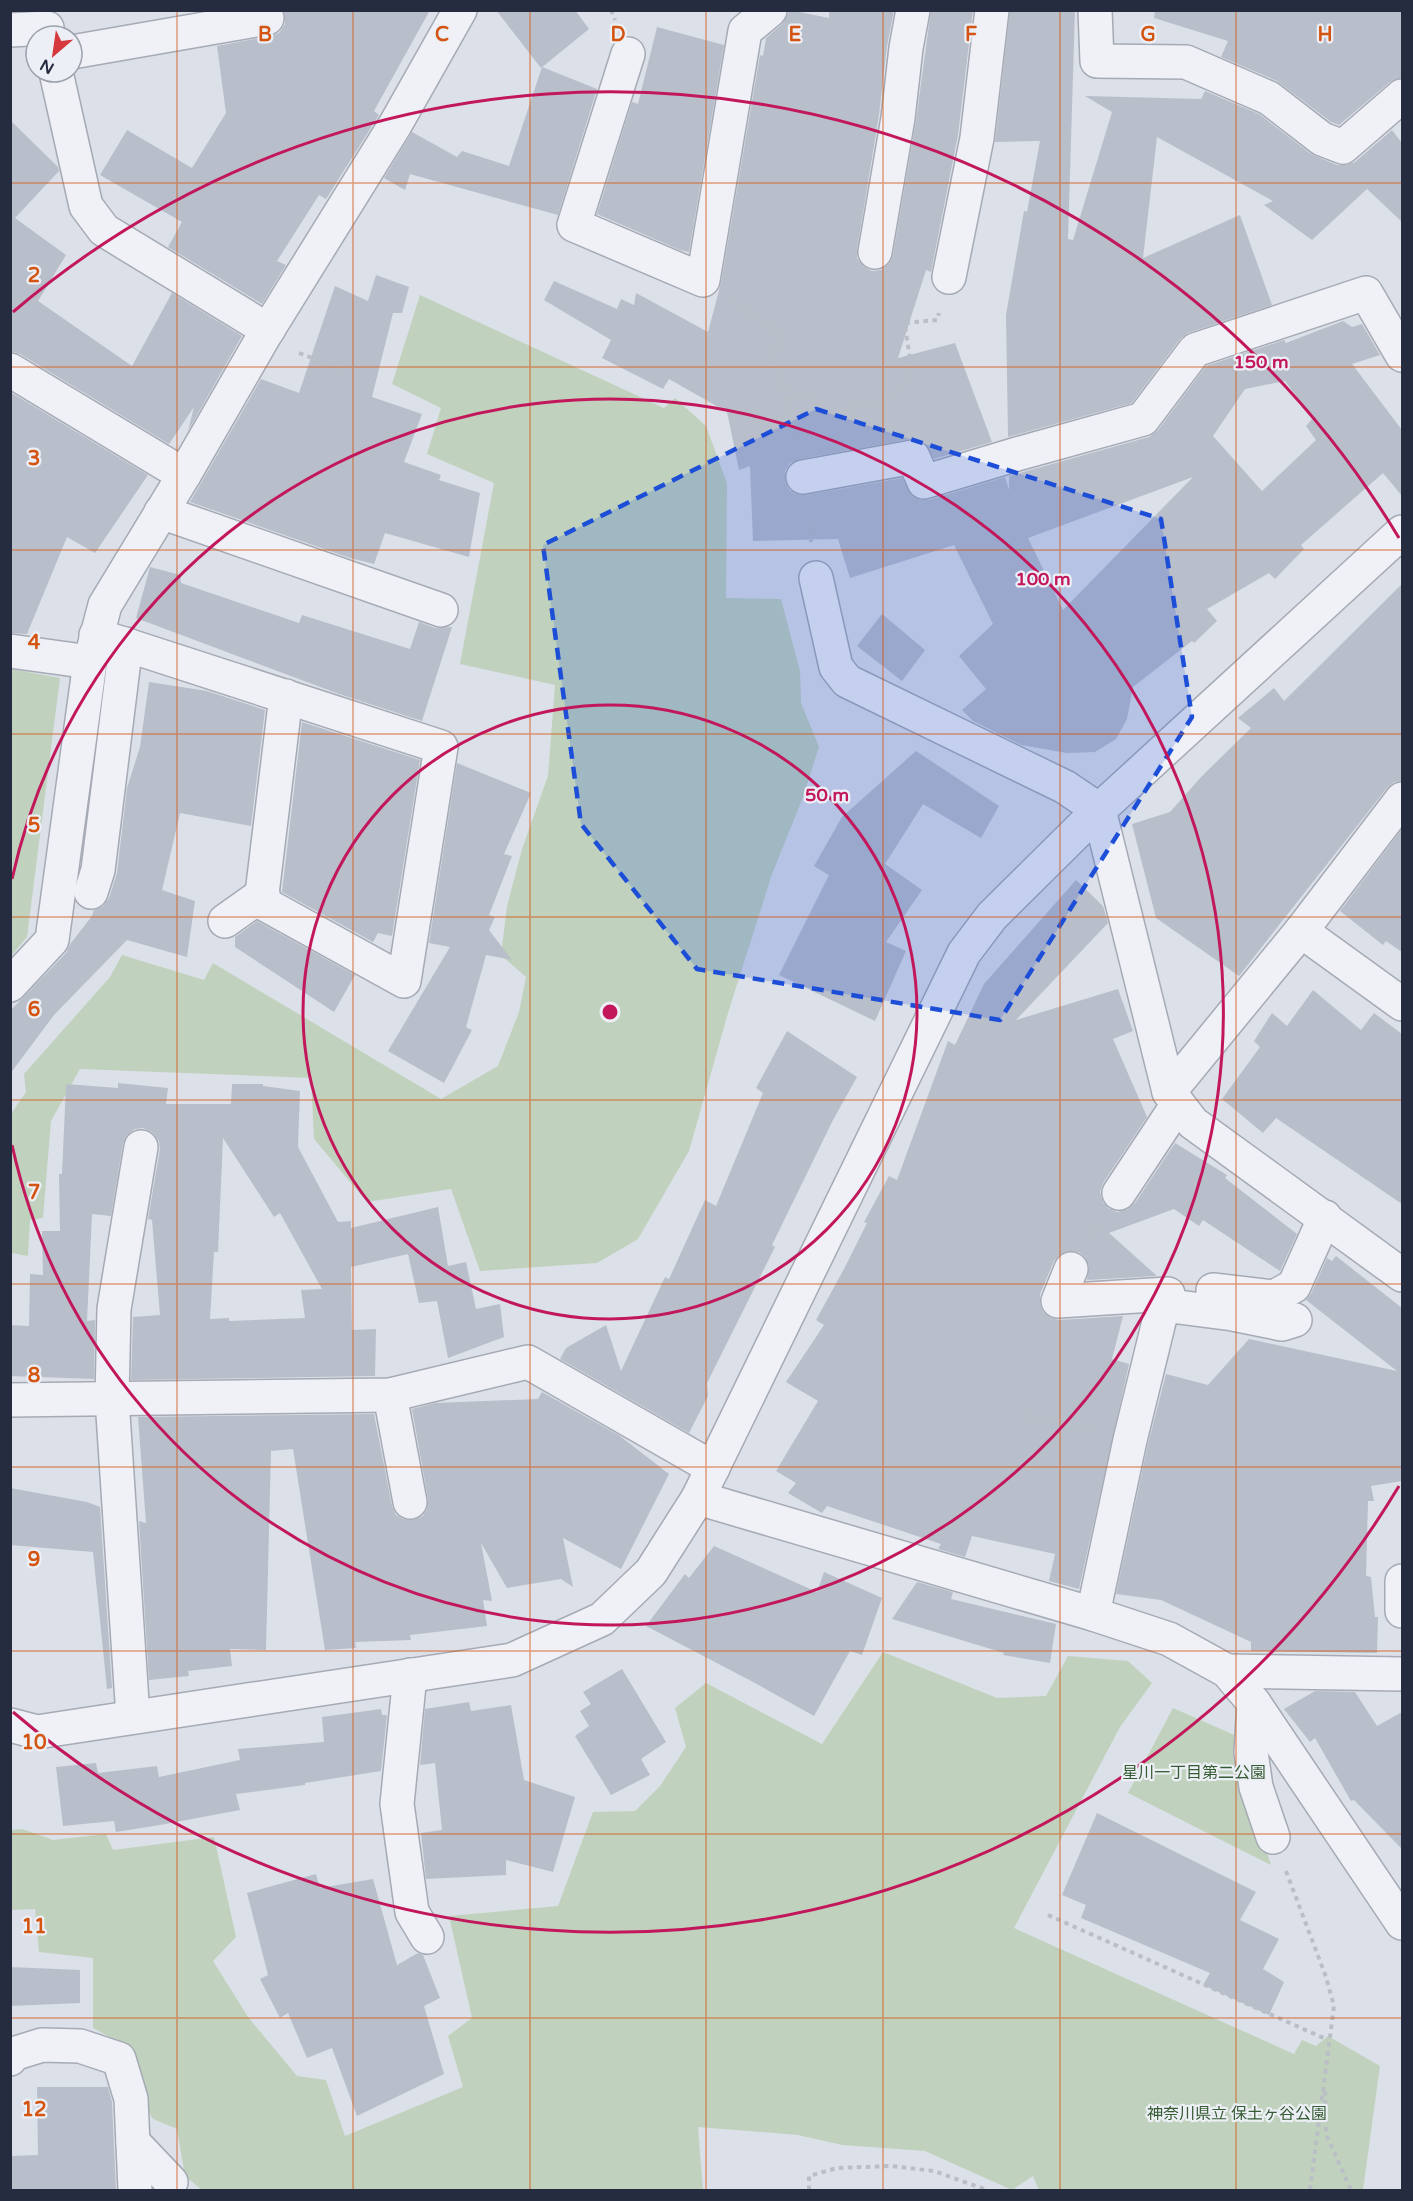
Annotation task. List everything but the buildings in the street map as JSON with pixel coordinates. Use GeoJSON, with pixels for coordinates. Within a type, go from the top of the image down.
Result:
{"type":"FeatureCollection","features":[{"type":"Feature","properties":{"kind":"street"},"geometry":{"type":"LineString","coordinates":[[91,892],[98,870],[105,605],[266,333],[394,125],[459,10]]}},
{"type":"Feature","properties":{"kind":"street"},"geometry":{"type":"LineString","coordinates":[[628,54],[574,225],[703,280],[745,31],[770,10]]}},
{"type":"Feature","properties":{"kind":"street"},"geometry":{"type":"LineString","coordinates":[[875,252],[898,118],[913,10]]}},
{"type":"Feature","properties":{"kind":"street"},"geometry":{"type":"LineString","coordinates":[[949,277],[977,138],[992,10]]}},
{"type":"Feature","properties":{"kind":"street"},"geometry":{"type":"LineString","coordinates":[[1095,10],[1097,61],[1186,62],[1269,98],[1322,140],[1343,147],[1402,96]]}},
{"type":"Feature","properties":{"kind":"street"},"geometry":{"type":"LineString","coordinates":[[84,49],[211,22],[267,18]]}},
{"type":"Feature","properties":{"kind":"street"},"geometry":{"type":"LineString","coordinates":[[59,84],[86,206],[104,230],[266,333]]}},
{"type":"Feature","properties":{"kind":"street"},"geometry":{"type":"LineString","coordinates":[[803,477],[913,457],[924,482],[1143,419],[1195,350],[1366,293],[1402,355]]}},
{"type":"Feature","properties":{"kind":"street"},"geometry":{"type":"LineString","coordinates":[[10,370],[184,475]]}},
{"type":"Feature","properties":{"kind":"street"},"geometry":{"type":"LineString","coordinates":[[161,512],[441,610]]}},
{"type":"Feature","properties":{"kind":"street"},"geometry":{"type":"LineString","coordinates":[[10,1725],[37,1732],[512,1660],[602,1619],[651,1572],[698,1498],[964,953],[992,916],[1098,810],[1402,532]]}},
{"type":"Feature","properties":{"kind":"street"},"geometry":{"type":"LineString","coordinates":[[816,578],[836,667],[847,681],[1065,787],[1098,810],[1174,1098],[1193,1123],[1402,1275]]}},
{"type":"Feature","properties":{"kind":"street"},"geometry":{"type":"LineString","coordinates":[[10,986],[52,939],[104,647]]}},
{"type":"Feature","properties":{"kind":"street"},"geometry":{"type":"LineString","coordinates":[[10,651],[104,647],[286,696],[441,747],[404,981],[261,902],[286,696]]}},
{"type":"Feature","properties":{"kind":"street"},"geometry":{"type":"LineString","coordinates":[[1119,1193],[1174,1098],[1402,799]]}},
{"type":"Feature","properties":{"kind":"street"},"geometry":{"type":"LineString","coordinates":[[225,921],[262,894]]}},
{"type":"Feature","properties":{"kind":"street"},"geometry":{"type":"LineString","coordinates":[[1301,931],[1402,1005]]}},
{"type":"Feature","properties":{"kind":"street"},"geometry":{"type":"LineString","coordinates":[[133,1717],[112,1399],[114,1309],[141,1147]]}},
{"type":"Feature","properties":{"kind":"street"},"geometry":{"type":"LineString","coordinates":[[1093,1614],[1130,1437],[1165,1299],[1171,1285],[1274,1297],[1294,1287],[1325,1217]]}},
{"type":"Feature","properties":{"kind":"street"},"geometry":{"type":"LineString","coordinates":[[1071,1269],[1058,1301],[1165,1299],[1282,1324],[1295,1320]]}},
{"type":"Feature","properties":{"kind":"street"},"geometry":{"type":"LineString","coordinates":[[10,1400],[390,1395],[528,1362],[713,1468]]}},
{"type":"Feature","properties":{"kind":"street"},"geometry":{"type":"LineString","coordinates":[[390,1395],[410,1502]]}},
{"type":"Feature","properties":{"kind":"street"},"geometry":{"type":"LineString","coordinates":[[698,1498],[1093,1614],[1169,1639],[1227,1671],[1254,1703],[1402,1923]]}},
{"type":"Feature","properties":{"kind":"street"},"geometry":{"type":"LineString","coordinates":[[1402,1581],[1402,1611]]}},
{"type":"Feature","properties":{"kind":"street"},"geometry":{"type":"LineString","coordinates":[[1227,1671],[1402,1674]]}},
{"type":"Feature","properties":{"kind":"street"},"geometry":{"type":"LineString","coordinates":[[410,1675],[397,1804],[412,1912],[427,1937]]}},
{"type":"Feature","properties":{"kind":"street"},"geometry":{"type":"LineString","coordinates":[[1254,1703],[1251,1752],[1256,1787],[1273,1837]]}},
{"type":"Feature","properties":{"kind":"street"},"geometry":{"type":"LineString","coordinates":[[12,2056],[42,2045],[80,2046],[119,2059],[131,2098],[135,2190]]}},
{"type":"Feature","properties":{"kind":"street"},"geometry":{"type":"LineString","coordinates":[[133,2142],[171,2182]]}},
{"type":"Feature","properties":{"kind":"path"},"geometry":{"type":"LineString","coordinates":[[785,398],[811,393],[818,416],[893,395],[905,383],[910,373],[905,323],[937,320],[949,277]]}},
{"type":"Feature","properties":{"kind":"path"},"geometry":{"type":"LineString","coordinates":[[703,280],[782,336],[773,352],[795,430]]}},
{"type":"Feature","properties":{"kind":"path"},"geometry":{"type":"LineString","coordinates":[[266,333],[286,348],[339,368],[339,379]]}},
{"type":"Feature","properties":{"kind":"path"},"geometry":{"type":"LineString","coordinates":[[803,477],[816,578]]}},
{"type":"Feature","properties":{"kind":"path"},"geometry":{"type":"LineString","coordinates":[[1071,1269],[1119,1193]]}},
{"type":"Feature","properties":{"kind":"path"},"geometry":{"type":"LineString","coordinates":[[1029,1416],[1130,1437]]}},
{"type":"Feature","properties":{"kind":"path"},"geometry":{"type":"LineString","coordinates":[[1273,1837],[1326,1977],[1334,2006],[1310,2190]]}},
{"type":"Feature","properties":{"kind":"path"},"geometry":{"type":"LineString","coordinates":[[1048,1915],[1328,2040]]}},
{"type":"Feature","properties":{"kind":"path"},"geometry":{"type":"LineString","coordinates":[[1325,2078],[1326,2134],[1351,2190]]}},
{"type":"Feature","properties":{"kind":"path"},"geometry":{"type":"LineString","coordinates":[[809,2190],[809,2176],[837,2168],[890,2166],[934,2171],[987,2190]]}},
{"type":"Feature","properties":{"kind":"highlighted area"},"geometry":{"type":"Polygon","coordinates":[[[816,409],[1161,519],[1192,717],[1000,1020],[697,969],[581,824],[543,545],[816,409]]]}},
{"type":"Feature","properties":{"kind":"green space"},"geometry":{"type":"Polygon","coordinates":[[[420,295],[664,408],[675,398],[706,426],[727,483],[726,598],[781,599],[800,671],[801,703],[819,747],[803,797],[772,874],[728,1013],[689,1151],[638,1239],[597,1263],[480,1271],[451,1189],[367,1202],[314,1139],[311,1078],[80,1069],[51,1121],[43,1218],[30,1220],[28,1256],[11,1253],[11,1114],[26,1092],[24,1074],[110,977],[122,955],[204,980],[213,963],[441,1099],[498,1066],[519,1012],[526,977],[501,955],[507,906],[522,849],[548,776],[555,685],[460,664],[494,483],[427,454],[441,408],[392,384],[420,295]]]}},
{"type":"Feature","properties":{"kind":"green space"},"geometry":{"type":"Polygon","coordinates":[[[11,669],[60,678],[27,937],[11,956],[11,669]]]}},
{"type":"Feature","properties":{"kind":"green space","name":"神奈川県立 保土ヶ谷公園"},"geometry":{"type":"Polygon","coordinates":[[[883,1652],[997,1698],[1046,1696],[1068,1656],[1128,1661],[1152,1683],[1120,1727],[1014,1928],[1294,2054],[1302,2040],[1316,2046],[1328,2036],[1380,2066],[1363,2190],[1039,2190],[1033,2176],[1012,2190],[925,2151],[842,2145],[798,2135],[698,2127],[703,2190],[202,2190],[185,2176],[177,2129],[153,2119],[143,2104],[130,2048],[93,2028],[93,1958],[39,1952],[35,1909],[11,1910],[11,1830],[22,1829],[53,1840],[106,1834],[113,1850],[214,1837],[236,1937],[213,1961],[248,2017],[297,2076],[326,2080],[345,2136],[463,2087],[448,2036],[472,2018],[449,1916],[558,1906],[593,1812],[635,1811],[660,1786],[686,1747],[675,1708],[706,1683],[822,1744],[883,1652]]]}},
{"type":"Feature","properties":{"kind":"green space","name":"星川一丁目第二公園"},"geometry":{"type":"Polygon","coordinates":[[[1173,1708],[1241,1738],[1246,1787],[1271,1865],[1128,1793],[1173,1708]]]}}]}
